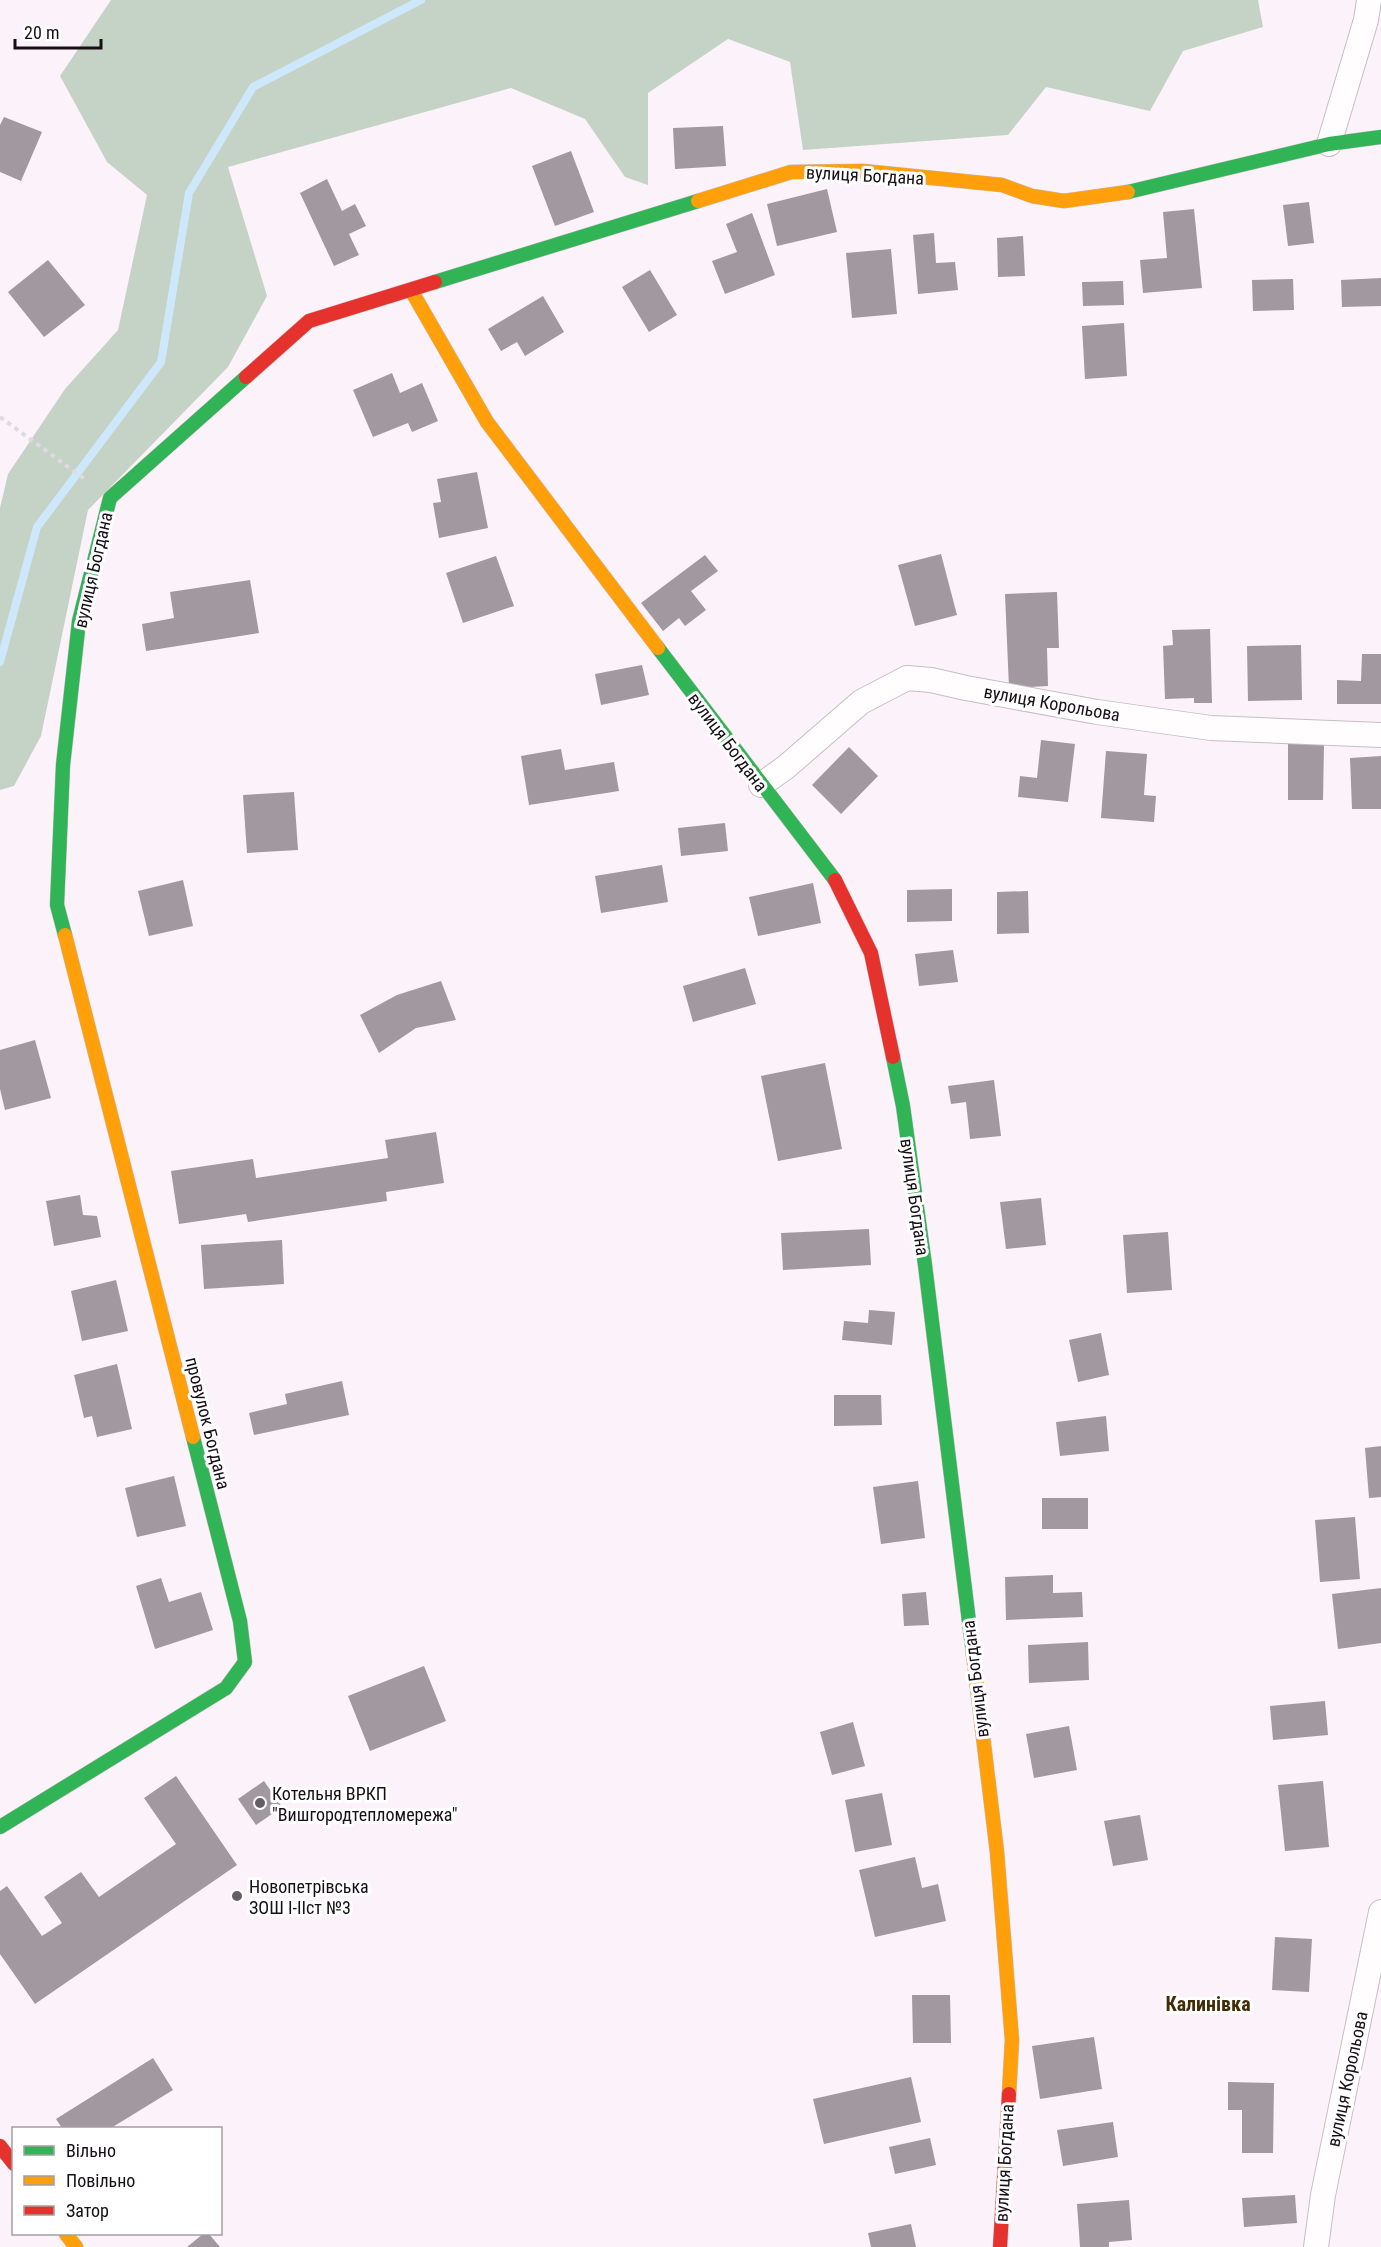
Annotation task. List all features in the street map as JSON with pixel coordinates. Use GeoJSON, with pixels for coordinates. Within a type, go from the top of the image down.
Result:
{"type":"FeatureCollection","features":[{"type":"Feature","properties":{"kind":"street"},"geometry":{"type":"LineString","coordinates":[[1329,144],[1366,20],[1369,0]]}},
{"type":"Feature","properties":{"kind":"street","name":"вулиця Богдана"},"geometry":{"type":"LineString","coordinates":[[57,905],[63,765],[79,621],[110,498],[309,321],[791,172],[863,171],[1002,185],[1032,196],[1064,201],[1116,195],[1329,144],[1381,137]]}},
{"type":"Feature","properties":{"kind":"street","name":"вулиця Богдана"},"geometry":{"type":"LineString","coordinates":[[411,290],[487,422],[760,785],[834,879],[871,953],[903,1106],[927,1277],[997,1852],[1012,2040],[1000,2247]]}},
{"type":"Feature","properties":{"kind":"street","name":"вулиця Корольова"},"geometry":{"type":"LineString","coordinates":[[760,785],[786,768],[861,702],[907,678],[931,680],[1097,712],[1211,728],[1381,735]]}},
{"type":"Feature","properties":{"kind":"street","name":"провулок Богдана"},"geometry":{"type":"LineString","coordinates":[[0,1827],[226,1688],[245,1662],[240,1621],[57,905]]}},
{"type":"Feature","properties":{"kind":"street","name":"вулиця Корольова"},"geometry":{"type":"LineString","coordinates":[[1316,2247],[1323,2195],[1381,1912]]}},
{"type":"Feature","properties":{"kind":"street"},"geometry":{"type":"LineString","coordinates":[[0,2146],[12,2161]]}},
{"type":"Feature","properties":{"kind":"street"},"geometry":{"type":"LineString","coordinates":[[67,2235],[76,2247]]}},
{"type":"Feature","properties":{"kind":"path"},"geometry":{"type":"LineString","coordinates":[[0,417],[110,498]]}},
{"type":"Feature","properties":{"kind":"green space"},"geometry":{"type":"Polygon","coordinates":[[[111,0],[1258,0],[1263,27],[1183,51],[1150,111],[1046,87],[1008,135],[803,150],[790,62],[728,39],[648,93],[648,185],[625,177],[585,119],[511,88],[228,167],[267,296],[228,367],[88,510],[41,736],[14,786],[0,790],[0,508],[8,474],[65,389],[118,330],[147,195],[107,162],[60,76],[111,0]]]}},
{"type":"Feature","properties":{"kind":"building"},"geometry":{"type":"Polygon","coordinates":[[[4,117],[42,132],[21,181],[0,172],[0,125],[4,117]]]}},
{"type":"Feature","properties":{"kind":"building"},"geometry":{"type":"Polygon","coordinates":[[[723,126],[726,166],[675,169],[673,128],[723,126]]]}},
{"type":"Feature","properties":{"kind":"building"},"geometry":{"type":"Polygon","coordinates":[[[571,151],[594,212],[555,226],[532,166],[571,151]]]}},
{"type":"Feature","properties":{"kind":"building"},"geometry":{"type":"Polygon","coordinates":[[[327,179],[342,211],[355,204],[366,226],[349,234],[359,255],[334,266],[300,193],[327,179]]]}},
{"type":"Feature","properties":{"kind":"building"},"geometry":{"type":"Polygon","coordinates":[[[827,189],[837,232],[777,246],[767,204],[827,189]]]}},
{"type":"Feature","properties":{"kind":"building"},"geometry":{"type":"Polygon","coordinates":[[[1309,202],[1314,243],[1288,246],[1283,205],[1309,202]]]}},
{"type":"Feature","properties":{"kind":"building"},"geometry":{"type":"Polygon","coordinates":[[[1194,209],[1202,288],[1143,293],[1140,260],[1167,258],[1163,212],[1194,209]]]}},
{"type":"Feature","properties":{"kind":"building"},"geometry":{"type":"Polygon","coordinates":[[[752,213],[775,275],[725,294],[712,261],[737,252],[726,224],[752,213]]]}},
{"type":"Feature","properties":{"kind":"building"},"geometry":{"type":"Polygon","coordinates":[[[934,233],[936,263],[955,262],[958,290],[918,294],[913,235],[934,233]]]}},
{"type":"Feature","properties":{"kind":"building"},"geometry":{"type":"Polygon","coordinates":[[[1023,236],[1025,276],[998,277],[997,238],[1023,236]]]}},
{"type":"Feature","properties":{"kind":"building"},"geometry":{"type":"Polygon","coordinates":[[[891,249],[897,314],[852,318],[846,253],[891,249]]]}},
{"type":"Feature","properties":{"kind":"building"},"geometry":{"type":"Polygon","coordinates":[[[48,260],[85,305],[44,337],[8,292],[48,260]]]}},
{"type":"Feature","properties":{"kind":"building"},"geometry":{"type":"Polygon","coordinates":[[[650,270],[677,315],[649,332],[622,287],[650,270]]]}},
{"type":"Feature","properties":{"kind":"building"},"geometry":{"type":"Polygon","coordinates":[[[1381,278],[1381,306],[1342,307],[1341,280],[1381,278]]]}},
{"type":"Feature","properties":{"kind":"building"},"geometry":{"type":"Polygon","coordinates":[[[1293,279],[1294,310],[1253,311],[1252,280],[1293,279]]]}},
{"type":"Feature","properties":{"kind":"building"},"geometry":{"type":"Polygon","coordinates":[[[1123,281],[1124,305],[1083,306],[1082,282],[1123,281]]]}},
{"type":"Feature","properties":{"kind":"building"},"geometry":{"type":"Polygon","coordinates":[[[543,296],[564,332],[525,356],[517,342],[501,351],[488,329],[543,296]]]}},
{"type":"Feature","properties":{"kind":"building"},"geometry":{"type":"Polygon","coordinates":[[[1124,323],[1127,376],[1085,379],[1082,326],[1124,323]]]}},
{"type":"Feature","properties":{"kind":"building"},"geometry":{"type":"Polygon","coordinates":[[[392,373],[400,393],[422,383],[438,421],[412,432],[408,423],[373,437],[353,390],[392,373]]]}},
{"type":"Feature","properties":{"kind":"building"},"geometry":{"type":"Polygon","coordinates":[[[477,472],[488,528],[439,538],[433,503],[441,502],[437,479],[477,472]]]}},
{"type":"Feature","properties":{"kind":"building"},"geometry":{"type":"Polygon","coordinates":[[[941,554],[957,615],[915,626],[898,565],[941,554]]]}},
{"type":"Feature","properties":{"kind":"building"},"geometry":{"type":"Polygon","coordinates":[[[705,555],[718,571],[691,591],[706,610],[685,626],[679,618],[663,631],[641,603],[705,555]]]}},
{"type":"Feature","properties":{"kind":"building"},"geometry":{"type":"Polygon","coordinates":[[[496,556],[514,606],[463,623],[446,573],[496,556]]]}},
{"type":"Feature","properties":{"kind":"building"},"geometry":{"type":"Polygon","coordinates":[[[250,580],[259,633],[146,651],[142,624],[174,618],[170,592],[250,580]]]}},
{"type":"Feature","properties":{"kind":"building"},"geometry":{"type":"Polygon","coordinates":[[[1057,592],[1059,648],[1047,648],[1048,686],[1009,688],[1005,594],[1057,592]]]}},
{"type":"Feature","properties":{"kind":"building"},"geometry":{"type":"Polygon","coordinates":[[[1210,629],[1212,703],[1194,703],[1194,698],[1165,699],[1163,646],[1173,645],[1172,630],[1210,629]]]}},
{"type":"Feature","properties":{"kind":"building"},"geometry":{"type":"Polygon","coordinates":[[[1301,645],[1302,700],[1248,701],[1247,646],[1301,645]]]}},
{"type":"Feature","properties":{"kind":"building"},"geometry":{"type":"Polygon","coordinates":[[[1362,654],[1381,654],[1381,704],[1337,704],[1337,680],[1361,681],[1362,654]]]}},
{"type":"Feature","properties":{"kind":"building"},"geometry":{"type":"Polygon","coordinates":[[[642,665],[649,695],[601,705],[595,674],[642,665]]]}},
{"type":"Feature","properties":{"kind":"building"},"geometry":{"type":"Polygon","coordinates":[[[1041,740],[1075,744],[1068,802],[1018,797],[1020,776],[1037,778],[1041,740]]]}},
{"type":"Feature","properties":{"kind":"building"},"geometry":{"type":"Polygon","coordinates":[[[1288,742],[1324,743],[1323,800],[1288,800],[1288,742]]]}},
{"type":"Feature","properties":{"kind":"building"},"geometry":{"type":"Polygon","coordinates":[[[849,747],[878,776],[841,814],[812,785],[849,747]]]}},
{"type":"Feature","properties":{"kind":"building"},"geometry":{"type":"Polygon","coordinates":[[[561,749],[565,770],[614,762],[619,791],[529,805],[521,756],[561,749]]]}},
{"type":"Feature","properties":{"kind":"building"},"geometry":{"type":"Polygon","coordinates":[[[1106,751],[1147,754],[1144,795],[1156,796],[1154,822],[1101,818],[1106,751]]]}},
{"type":"Feature","properties":{"kind":"building"},"geometry":{"type":"Polygon","coordinates":[[[1381,756],[1381,809],[1352,809],[1350,758],[1381,756]]]}},
{"type":"Feature","properties":{"kind":"building"},"geometry":{"type":"Polygon","coordinates":[[[294,792],[298,850],[247,853],[243,795],[294,792]]]}},
{"type":"Feature","properties":{"kind":"building"},"geometry":{"type":"Polygon","coordinates":[[[725,823],[728,851],[681,856],[678,828],[725,823]]]}},
{"type":"Feature","properties":{"kind":"building"},"geometry":{"type":"Polygon","coordinates":[[[662,865],[668,902],[601,913],[595,876],[662,865]]]}},
{"type":"Feature","properties":{"kind":"building"},"geometry":{"type":"Polygon","coordinates":[[[183,880],[193,926],[149,936],[138,891],[183,880]]]}},
{"type":"Feature","properties":{"kind":"building"},"geometry":{"type":"Polygon","coordinates":[[[813,883],[821,923],[758,936],[749,897],[813,883]]]}},
{"type":"Feature","properties":{"kind":"building"},"geometry":{"type":"Polygon","coordinates":[[[952,889],[952,921],[907,922],[907,890],[952,889]]]}},
{"type":"Feature","properties":{"kind":"building"},"geometry":{"type":"Polygon","coordinates":[[[1028,891],[1029,933],[997,934],[997,892],[1028,891]]]}},
{"type":"Feature","properties":{"kind":"building"},"geometry":{"type":"Polygon","coordinates":[[[953,950],[958,982],[919,986],[915,954],[953,950]]]}},
{"type":"Feature","properties":{"kind":"building"},"geometry":{"type":"Polygon","coordinates":[[[745,968],[756,1004],[693,1022],[683,986],[745,968]]]}},
{"type":"Feature","properties":{"kind":"building"},"geometry":{"type":"Polygon","coordinates":[[[441,981],[456,1020],[416,1028],[379,1053],[360,1015],[397,995],[441,981]]]}},
{"type":"Feature","properties":{"kind":"building"},"geometry":{"type":"Polygon","coordinates":[[[35,1040],[51,1098],[5,1110],[0,1089],[0,1050],[35,1040]]]}},
{"type":"Feature","properties":{"kind":"building"},"geometry":{"type":"Polygon","coordinates":[[[825,1063],[842,1149],[778,1161],[761,1076],[825,1063]]]}},
{"type":"Feature","properties":{"kind":"building"},"geometry":{"type":"Polygon","coordinates":[[[994,1080],[1001,1136],[970,1139],[966,1102],[951,1104],[948,1086],[994,1080]]]}},
{"type":"Feature","properties":{"kind":"building"},"geometry":{"type":"Polygon","coordinates":[[[436,1132],[444,1183],[386,1192],[387,1201],[248,1222],[246,1214],[179,1224],[171,1171],[253,1159],[256,1178],[388,1158],[385,1140],[436,1132]]]}},
{"type":"Feature","properties":{"kind":"building"},"geometry":{"type":"Polygon","coordinates":[[[80,1195],[83,1215],[97,1216],[101,1237],[54,1246],[46,1201],[80,1195]]]}},
{"type":"Feature","properties":{"kind":"building"},"geometry":{"type":"Polygon","coordinates":[[[1041,1198],[1046,1245],[1006,1249],[1000,1202],[1041,1198]]]}},
{"type":"Feature","properties":{"kind":"building"},"geometry":{"type":"Polygon","coordinates":[[[869,1229],[871,1265],[783,1270],[781,1233],[869,1229]]]}},
{"type":"Feature","properties":{"kind":"building"},"geometry":{"type":"Polygon","coordinates":[[[1168,1232],[1172,1290],[1127,1293],[1123,1235],[1168,1232]]]}},
{"type":"Feature","properties":{"kind":"building"},"geometry":{"type":"Polygon","coordinates":[[[282,1240],[284,1284],[204,1289],[201,1245],[282,1240]]]}},
{"type":"Feature","properties":{"kind":"building"},"geometry":{"type":"Polygon","coordinates":[[[116,1280],[128,1331],[82,1341],[71,1291],[116,1280]]]}},
{"type":"Feature","properties":{"kind":"building"},"geometry":{"type":"Polygon","coordinates":[[[869,1310],[895,1312],[892,1345],[842,1340],[844,1321],[868,1323],[869,1310]]]}},
{"type":"Feature","properties":{"kind":"building"},"geometry":{"type":"Polygon","coordinates":[[[1101,1333],[1109,1375],[1078,1382],[1069,1340],[1101,1333]]]}},
{"type":"Feature","properties":{"kind":"building"},"geometry":{"type":"Polygon","coordinates":[[[117,1364],[132,1429],[97,1437],[92,1416],[84,1418],[74,1375],[117,1364]]]}},
{"type":"Feature","properties":{"kind":"building"},"geometry":{"type":"Polygon","coordinates":[[[342,1381],[349,1415],[254,1435],[249,1413],[287,1404],[285,1394],[342,1381]]]}},
{"type":"Feature","properties":{"kind":"building"},"geometry":{"type":"Polygon","coordinates":[[[834,1395],[881,1395],[882,1425],[834,1426],[834,1395]]]}},
{"type":"Feature","properties":{"kind":"building"},"geometry":{"type":"Polygon","coordinates":[[[1106,1416],[1109,1451],[1060,1456],[1056,1422],[1106,1416]]]}},
{"type":"Feature","properties":{"kind":"building"},"geometry":{"type":"Polygon","coordinates":[[[1381,1446],[1381,1497],[1369,1498],[1365,1448],[1381,1446]]]}},
{"type":"Feature","properties":{"kind":"building"},"geometry":{"type":"Polygon","coordinates":[[[174,1476],[186,1526],[137,1537],[125,1488],[174,1476]]]}},
{"type":"Feature","properties":{"kind":"building"},"geometry":{"type":"Polygon","coordinates":[[[918,1481],[925,1538],[881,1544],[873,1487],[918,1481]]]}},
{"type":"Feature","properties":{"kind":"building"},"geometry":{"type":"Polygon","coordinates":[[[1042,1498],[1088,1498],[1088,1529],[1042,1529],[1042,1498]]]}},
{"type":"Feature","properties":{"kind":"building"},"geometry":{"type":"Polygon","coordinates":[[[1355,1517],[1360,1579],[1320,1582],[1315,1520],[1355,1517]]]}},
{"type":"Feature","properties":{"kind":"building"},"geometry":{"type":"Polygon","coordinates":[[[1053,1575],[1053,1593],[1082,1592],[1083,1617],[1006,1620],[1005,1577],[1053,1575]]]}},
{"type":"Feature","properties":{"kind":"building"},"geometry":{"type":"Polygon","coordinates":[[[161,1578],[169,1602],[201,1592],[213,1630],[155,1649],[136,1586],[161,1578]]]}},
{"type":"Feature","properties":{"kind":"building"},"geometry":{"type":"Polygon","coordinates":[[[1381,1588],[1381,1643],[1338,1649],[1332,1594],[1381,1588]]]}},
{"type":"Feature","properties":{"kind":"building"},"geometry":{"type":"Polygon","coordinates":[[[926,1592],[929,1625],[904,1626],[902,1594],[926,1592]]]}},
{"type":"Feature","properties":{"kind":"building"},"geometry":{"type":"Polygon","coordinates":[[[1088,1642],[1089,1680],[1029,1683],[1028,1645],[1088,1642]]]}},
{"type":"Feature","properties":{"kind":"building"},"geometry":{"type":"Polygon","coordinates":[[[424,1666],[446,1721],[370,1751],[348,1696],[424,1666]]]}},
{"type":"Feature","properties":{"kind":"building"},"geometry":{"type":"Polygon","coordinates":[[[1325,1701],[1328,1735],[1273,1740],[1270,1706],[1325,1701]]]}},
{"type":"Feature","properties":{"kind":"building"},"geometry":{"type":"Polygon","coordinates":[[[853,1722],[865,1766],[832,1775],[820,1732],[853,1722]]]}},
{"type":"Feature","properties":{"kind":"building"},"geometry":{"type":"Polygon","coordinates":[[[1069,1726],[1077,1770],[1034,1778],[1026,1734],[1069,1726]]]}},
{"type":"Feature","properties":{"kind":"building"},"geometry":{"type":"Polygon","coordinates":[[[176,1776],[237,1865],[35,2004],[0,1954],[0,1891],[7,1886],[42,1936],[62,1923],[44,1897],[81,1872],[99,1897],[176,1844],[144,1798],[176,1776]]]}},
{"type":"Feature","properties":{"kind":"building","name":"Котельня ВРКП \"Вишгородтепломережа\""},"geometry":{"type":"Polygon","coordinates":[[[264,1781],[282,1807],[256,1825],[238,1799],[264,1781]]]}},
{"type":"Feature","properties":{"kind":"building"},"geometry":{"type":"Polygon","coordinates":[[[1323,1781],[1329,1847],[1285,1851],[1278,1785],[1323,1781]]]}},
{"type":"Feature","properties":{"kind":"building"},"geometry":{"type":"Polygon","coordinates":[[[882,1793],[892,1845],[855,1852],[845,1800],[882,1793]]]}},
{"type":"Feature","properties":{"kind":"building"},"geometry":{"type":"Polygon","coordinates":[[[1140,1815],[1148,1860],[1113,1866],[1104,1821],[1140,1815]]]}},
{"type":"Feature","properties":{"kind":"building"},"geometry":{"type":"Polygon","coordinates":[[[915,1857],[922,1888],[938,1884],[946,1921],[875,1937],[859,1870],[915,1857]]]}},
{"type":"Feature","properties":{"kind":"building"},"geometry":{"type":"Polygon","coordinates":[[[1275,1937],[1312,1939],[1309,1992],[1272,1990],[1275,1937]]]}},
{"type":"Feature","properties":{"kind":"building"},"geometry":{"type":"Polygon","coordinates":[[[912,1995],[950,1995],[951,2043],[913,2043],[912,1995]]]}},
{"type":"Feature","properties":{"kind":"building"},"geometry":{"type":"Polygon","coordinates":[[[1094,2037],[1102,2089],[1040,2099],[1032,2046],[1094,2037]]]}},
{"type":"Feature","properties":{"kind":"building"},"geometry":{"type":"Polygon","coordinates":[[[153,2058],[173,2090],[113,2127],[61,2127],[56,2119],[153,2058]]]}},
{"type":"Feature","properties":{"kind":"building"},"geometry":{"type":"Polygon","coordinates":[[[911,2077],[921,2122],[824,2144],[813,2099],[911,2077]]]}},
{"type":"Feature","properties":{"kind":"building"},"geometry":{"type":"Polygon","coordinates":[[[1228,2082],[1274,2083],[1273,2153],[1242,2153],[1242,2110],[1228,2110],[1228,2082]]]}},
{"type":"Feature","properties":{"kind":"building"},"geometry":{"type":"Polygon","coordinates":[[[1113,2122],[1118,2157],[1063,2166],[1057,2130],[1113,2122]]]}},
{"type":"Feature","properties":{"kind":"building"},"geometry":{"type":"Polygon","coordinates":[[[930,2138],[936,2165],[895,2174],[889,2147],[930,2138]]]}},
{"type":"Feature","properties":{"kind":"building"},"geometry":{"type":"Polygon","coordinates":[[[1295,2195],[1297,2223],[1244,2227],[1242,2198],[1295,2195]]]}},
{"type":"Feature","properties":{"kind":"building"},"geometry":{"type":"Polygon","coordinates":[[[1129,2200],[1132,2240],[1109,2242],[1109,2247],[1080,2247],[1077,2204],[1129,2200]]]}},
{"type":"Feature","properties":{"kind":"building"},"geometry":{"type":"Polygon","coordinates":[[[911,2224],[916,2247],[871,2247],[868,2233],[911,2224]]]}},
{"type":"Feature","properties":{"kind":"building"},"geometry":{"type":"Polygon","coordinates":[[[202,2235],[210,2235],[220,2247],[187,2247],[202,2235]]]}},
{"type":"Feature","properties":{"kind":"waterway"},"geometry":{"type":"LineString","coordinates":[[0,662],[37,527],[161,362],[189,193],[253,87],[421,0]]}},
{"type":"Feature","properties":{"kind":"traffic: fast"},"geometry":{"type":"LineString","coordinates":[[1128,192],[1329,144],[1381,137]]}},
{"type":"Feature","properties":{"kind":"traffic: fast"},"geometry":{"type":"LineString","coordinates":[[435,282],[698,201]]}},
{"type":"Feature","properties":{"kind":"traffic: fast"},"geometry":{"type":"LineString","coordinates":[[65,935],[57,905],[63,765],[79,621],[110,498],[246,377]]}},
{"type":"Feature","properties":{"kind":"traffic: fast"},"geometry":{"type":"LineString","coordinates":[[658,648],[835,880]]}},
{"type":"Feature","properties":{"kind":"traffic: fast"},"geometry":{"type":"LineString","coordinates":[[893,1057],[903,1106],[925,1265],[973,1654]]}},
{"type":"Feature","properties":{"kind":"traffic: fast"},"geometry":{"type":"LineString","coordinates":[[0,1827],[226,1688],[245,1662],[240,1621],[193,1437]]}},
{"type":"Feature","properties":{"kind":"traffic: slow"},"geometry":{"type":"LineString","coordinates":[[698,201],[791,172],[863,171],[1002,185],[1032,196],[1064,201],[1128,192]]}},
{"type":"Feature","properties":{"kind":"traffic: slow"},"geometry":{"type":"LineString","coordinates":[[411,290],[487,422],[658,648]]}},
{"type":"Feature","properties":{"kind":"traffic: slow"},"geometry":{"type":"LineString","coordinates":[[65,935],[193,1437]]}},
{"type":"Feature","properties":{"kind":"traffic: slow"},"geometry":{"type":"LineString","coordinates":[[973,1654],[997,1852],[1012,2040],[1009,2094]]}},
{"type":"Feature","properties":{"kind":"traffic: slow"},"geometry":{"type":"LineString","coordinates":[[67,2235],[76,2247]]}},
{"type":"Feature","properties":{"kind":"traffic: jam"},"geometry":{"type":"LineString","coordinates":[[246,377],[309,321],[435,282]]}},
{"type":"Feature","properties":{"kind":"traffic: jam"},"geometry":{"type":"LineString","coordinates":[[835,880],[871,953],[893,1057]]}},
{"type":"Feature","properties":{"kind":"traffic: jam"},"geometry":{"type":"LineString","coordinates":[[1000,2247],[1009,2094]]}},
{"type":"Feature","properties":{"kind":"traffic: jam"},"geometry":{"type":"LineString","coordinates":[[0,2146],[12,2161]]}},
{"type":"Feature","properties":{"kind":"place","name":"Котельня ВРКП \"Вишгородтепломережа\""},"geometry":{"type":"Point","coordinates":[260,1803]}},
{"type":"Feature","properties":{"kind":"place","name":"Новопетрівська ЗОШ I-IIст №3"},"geometry":{"type":"Point","coordinates":[237,1896]}},
{"type":"Feature","properties":{"kind":"district","name":"Калинівка"},"geometry":{"type":"Point","coordinates":[1208,2004]}}]}
